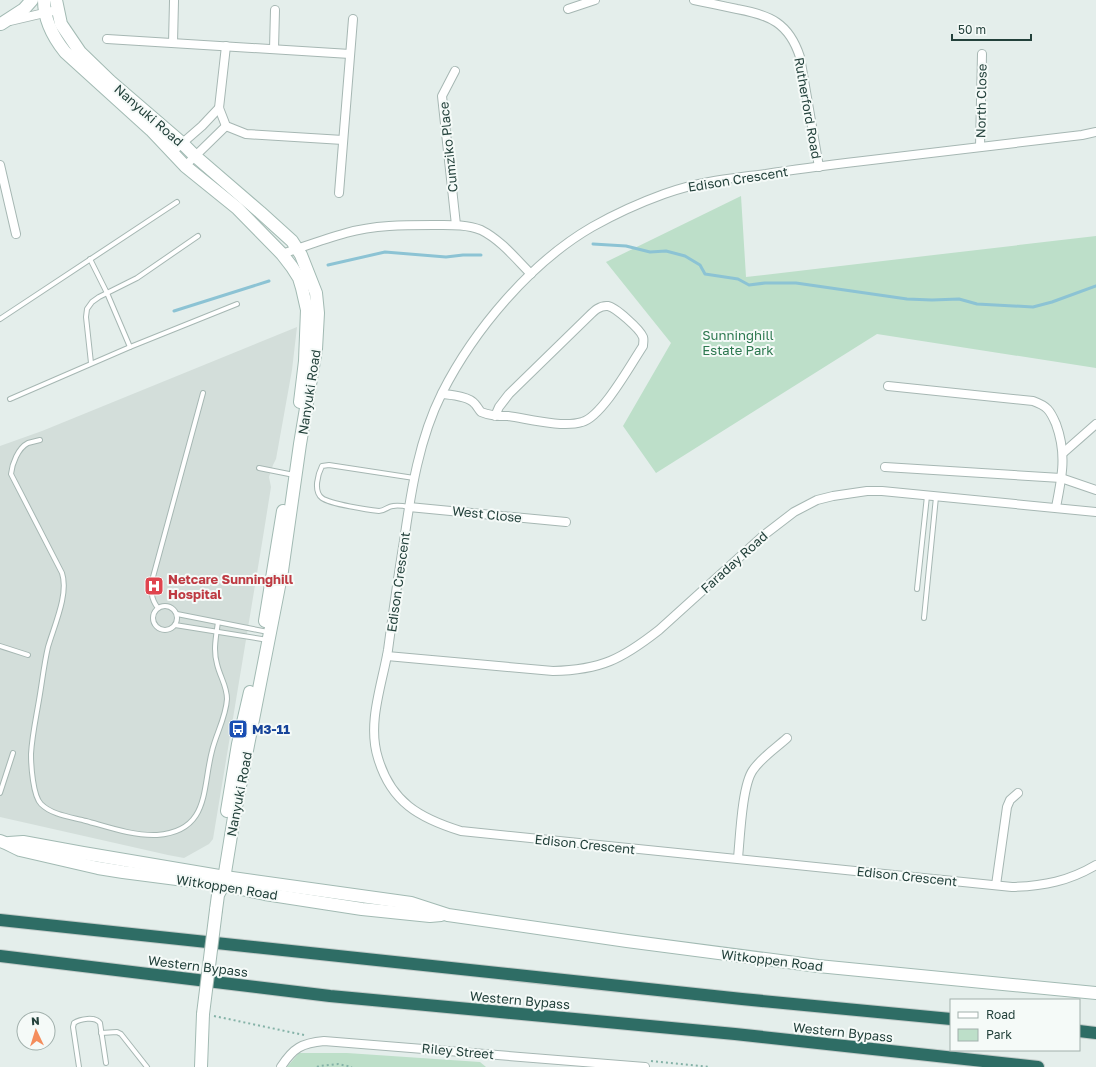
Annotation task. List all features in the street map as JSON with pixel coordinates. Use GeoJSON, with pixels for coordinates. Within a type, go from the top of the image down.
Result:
{"type":"FeatureCollection","features":[{"type":"Feature","properties":{"kind":"highway","name":"Western Bypass"},"geometry":{"type":"LineString","coordinates":[[0,920],[734,998],[950,1019]]}},
{"type":"Feature","properties":{"kind":"highway","name":"Western Bypass"},"geometry":{"type":"LineString","coordinates":[[0,956],[330,996],[735,1034],[1038,1067]]}},
{"type":"Feature","properties":{"kind":"highway"},"geometry":{"type":"LineString","coordinates":[[1080,1031],[1096,1032]]}},
{"type":"Feature","properties":{"kind":"main road"},"geometry":{"type":"LineString","coordinates":[[0,24],[19,13],[32,0]]}},
{"type":"Feature","properties":{"kind":"main road","name":"Nanyuki Road"},"geometry":{"type":"LineString","coordinates":[[44,0],[53,7],[61,24],[80,52],[110,81],[146,111],[274,225],[298,249],[316,293],[318,304],[316,349],[292,475],[266,635],[238,744],[203,1014],[201,1067]]}},
{"type":"Feature","properties":{"kind":"main road","name":"Nanyuki Road"},"geometry":{"type":"LineString","coordinates":[[53,7],[55,39],[65,52],[150,130],[185,166],[237,208],[282,254],[299,278],[305,300],[307,315],[292,475]]}},
{"type":"Feature","properties":{"kind":"main road","name":"Witkoppen Road"},"geometry":{"type":"LineString","coordinates":[[4,842],[20,850],[98,868],[220,883],[411,903],[448,915],[627,941],[811,965],[1096,993]]}},
{"type":"Feature","properties":{"kind":"street"},"geometry":{"type":"LineString","coordinates":[[568,9],[595,0]]}},
{"type":"Feature","properties":{"kind":"street","name":"Rutherford Road"},"geometry":{"type":"LineString","coordinates":[[694,0],[758,13],[771,18],[781,25],[791,36],[800,56],[819,167]]}},
{"type":"Feature","properties":{"kind":"street"},"geometry":{"type":"LineString","coordinates":[[173,43],[174,1]]}},
{"type":"Feature","properties":{"kind":"street"},"geometry":{"type":"LineString","coordinates":[[0,24],[53,7]]}},
{"type":"Feature","properties":{"kind":"street"},"geometry":{"type":"LineString","coordinates":[[274,49],[275,10]]}},
{"type":"Feature","properties":{"kind":"street"},"geometry":{"type":"LineString","coordinates":[[339,193],[353,19]]}},
{"type":"Feature","properties":{"kind":"street"},"geometry":{"type":"LineString","coordinates":[[107,39],[350,54]]}},
{"type":"Feature","properties":{"kind":"street"},"geometry":{"type":"LineString","coordinates":[[226,46],[219,108],[226,126],[246,134],[343,140]]}},
{"type":"Feature","properties":{"kind":"street","name":"North Close"},"geometry":{"type":"LineString","coordinates":[[980,147],[982,54]]}},
{"type":"Feature","properties":{"kind":"street","name":"Cumziko Place"},"geometry":{"type":"LineString","coordinates":[[455,71],[442,96],[456,225]]}},
{"type":"Feature","properties":{"kind":"street"},"geometry":{"type":"LineString","coordinates":[[171,152],[202,126],[219,108]]}},
{"type":"Feature","properties":{"kind":"street"},"geometry":{"type":"LineString","coordinates":[[185,166],[226,126]]}},
{"type":"Feature","properties":{"kind":"street","name":"Edison Crescent"},"geometry":{"type":"LineString","coordinates":[[1096,132],[723,179],[697,184],[664,194],[612,216],[588,229],[556,251],[531,274],[493,314],[474,339],[442,394],[432,417],[421,449],[414,478],[387,656],[374,728],[375,746],[378,759],[393,790],[416,813],[444,826],[461,831],[996,885],[1029,886],[1050,884],[1066,880],[1096,865]]}},
{"type":"Feature","properties":{"kind":"street"},"geometry":{"type":"LineString","coordinates":[[0,165],[16,234]]}},
{"type":"Feature","properties":{"kind":"street"},"geometry":{"type":"LineString","coordinates":[[282,254],[346,233],[368,228],[390,226],[456,225],[479,230],[489,234],[531,274]]}},
{"type":"Feature","properties":{"kind":"street"},"geometry":{"type":"LineString","coordinates":[[442,394],[464,398],[475,404],[480,412],[495,416],[508,416],[564,424],[574,424],[587,420],[598,411],[618,385],[643,346],[644,342],[642,335],[615,310],[606,306],[601,307],[589,316],[509,394],[499,407],[495,416]]}},
{"type":"Feature","properties":{"kind":"street"},"geometry":{"type":"LineString","coordinates":[[888,386],[1033,401],[1043,404],[1053,417],[1059,432],[1063,453],[1061,478],[1056,507]]}},
{"type":"Feature","properties":{"kind":"street"},"geometry":{"type":"LineString","coordinates":[[1063,453],[1096,424]]}},
{"type":"Feature","properties":{"kind":"street"},"geometry":{"type":"LineString","coordinates":[[885,467],[1061,478],[1096,490]]}},
{"type":"Feature","properties":{"kind":"street","name":"Faraday Road"},"geometry":{"type":"LineString","coordinates":[[387,656],[553,671],[570,671],[604,664],[623,656],[659,630],[764,535],[794,512],[807,505],[833,496],[867,491],[927,495],[1096,512]]}},
{"type":"Feature","properties":{"kind":"street","name":"West Close"},"geometry":{"type":"LineString","coordinates":[[409,506],[566,522]]}},
{"type":"Feature","properties":{"kind":"street"},"geometry":{"type":"LineString","coordinates":[[738,858],[747,783],[752,771],[759,762],[788,738]]}},
{"type":"Feature","properties":{"kind":"street"},"geometry":{"type":"LineString","coordinates":[[996,885],[1007,807],[1010,800],[1018,793]]}},
{"type":"Feature","properties":{"kind":"street","name":"Riley Street"},"geometry":{"type":"LineString","coordinates":[[281,1067],[291,1052],[298,1047],[305,1044],[324,1041],[645,1067]]}},
{"type":"Feature","properties":{"kind":"lane"},"geometry":{"type":"LineString","coordinates":[[0,319],[177,202]]}},
{"type":"Feature","properties":{"kind":"lane"},"geometry":{"type":"LineString","coordinates":[[91,363],[86,317],[87,310],[92,302],[137,278],[198,236]]}},
{"type":"Feature","properties":{"kind":"lane"},"geometry":{"type":"LineString","coordinates":[[90,259],[108,293],[130,347]]}},
{"type":"Feature","properties":{"kind":"lane"},"geometry":{"type":"LineString","coordinates":[[10,399],[91,363],[237,304]]}},
{"type":"Feature","properties":{"kind":"lane"},"geometry":{"type":"LineString","coordinates":[[158,608],[152,598],[153,577],[203,394]]}},
{"type":"Feature","properties":{"kind":"lane"},"geometry":{"type":"LineString","coordinates":[[40,440],[29,443],[22,448],[15,461],[11,474],[62,573],[64,582],[59,611],[48,647],[32,744],[32,766],[39,802],[52,812],[106,827],[141,834],[165,834],[175,831],[192,820],[197,814],[204,799],[209,764],[225,710],[225,684],[217,666],[215,656],[218,622]]}},
{"type":"Feature","properties":{"kind":"lane"},"geometry":{"type":"LineString","coordinates":[[409,506],[393,506],[381,511],[348,506],[330,501],[322,498],[319,493],[317,480],[322,466],[329,465],[414,478]]}},
{"type":"Feature","properties":{"kind":"lane"},"geometry":{"type":"LineString","coordinates":[[259,468],[292,475]]}},
{"type":"Feature","properties":{"kind":"lane"},"geometry":{"type":"LineString","coordinates":[[917,588],[927,495]]}},
{"type":"Feature","properties":{"kind":"lane"},"geometry":{"type":"LineString","coordinates":[[924,618],[936,496]]}},
{"type":"Feature","properties":{"kind":"lane"},"geometry":{"type":"LineString","coordinates":[[177,614],[176,625],[165,631],[157,627],[153,619],[154,613],[158,608],[163,606],[173,609],[177,614],[218,622],[266,635]]}},
{"type":"Feature","properties":{"kind":"lane"},"geometry":{"type":"LineString","coordinates":[[176,625],[217,631],[266,635]]}},
{"type":"Feature","properties":{"kind":"lane"},"geometry":{"type":"LineString","coordinates":[[0,646],[28,655]]}},
{"type":"Feature","properties":{"kind":"lane"},"geometry":{"type":"LineString","coordinates":[[0,793],[12,753]]}},
{"type":"Feature","properties":{"kind":"lane"},"geometry":{"type":"LineString","coordinates":[[79,1067],[73,1027],[74,1023],[77,1021],[98,1020],[100,1023],[106,1063]]}},
{"type":"Feature","properties":{"kind":"lane"},"geometry":{"type":"LineString","coordinates":[[101,1033],[117,1032],[121,1034],[147,1067]]}},
{"type":"Feature","properties":{"kind":"path"},"geometry":{"type":"LineString","coordinates":[[317,1067],[338,1064],[352,1067]]}},
{"type":"Feature","properties":{"kind":"shaded area","name":"Netcare Sunninghill Hospital"},"geometry":{"type":"Polygon","coordinates":[[[297,327],[292,370],[276,459],[269,477],[271,487],[213,839],[209,844],[184,858],[0,817],[0,446],[42,431],[297,327]]]}},
{"type":"Feature","properties":{"kind":"green space","name":"Sunninghill Estate Park"},"geometry":{"type":"Polygon","coordinates":[[[741,196],[746,277],[1096,236],[1096,368],[877,334],[656,473],[623,426],[671,343],[606,262],[741,196]]]}},
{"type":"Feature","properties":{"kind":"green space"},"geometry":{"type":"Polygon","coordinates":[[[299,1053],[347,1053],[480,1062],[486,1067],[287,1067],[299,1053]]]}},
{"type":"Feature","properties":{"kind":"waterway"},"geometry":{"type":"LineString","coordinates":[[593,244],[626,246],[650,252],[666,251],[685,256],[700,265],[705,274],[738,279],[749,285],[765,283],[796,283],[907,299],[959,299],[977,304],[1033,307],[1052,302],[1096,286]]}},
{"type":"Feature","properties":{"kind":"waterway"},"geometry":{"type":"LineString","coordinates":[[328,265],[385,252],[446,257],[481,255]]}},
{"type":"Feature","properties":{"kind":"waterway"},"geometry":{"type":"LineString","coordinates":[[174,311],[269,281]]}},
{"type":"Feature","properties":{"kind":"place","name":"Netcare Sunninghill Hospital"},"geometry":{"type":"Point","coordinates":[154,586]}},
{"type":"Feature","properties":{"kind":"place","name":"M3-11"},"geometry":{"type":"Point","coordinates":[238,729]}}]}
